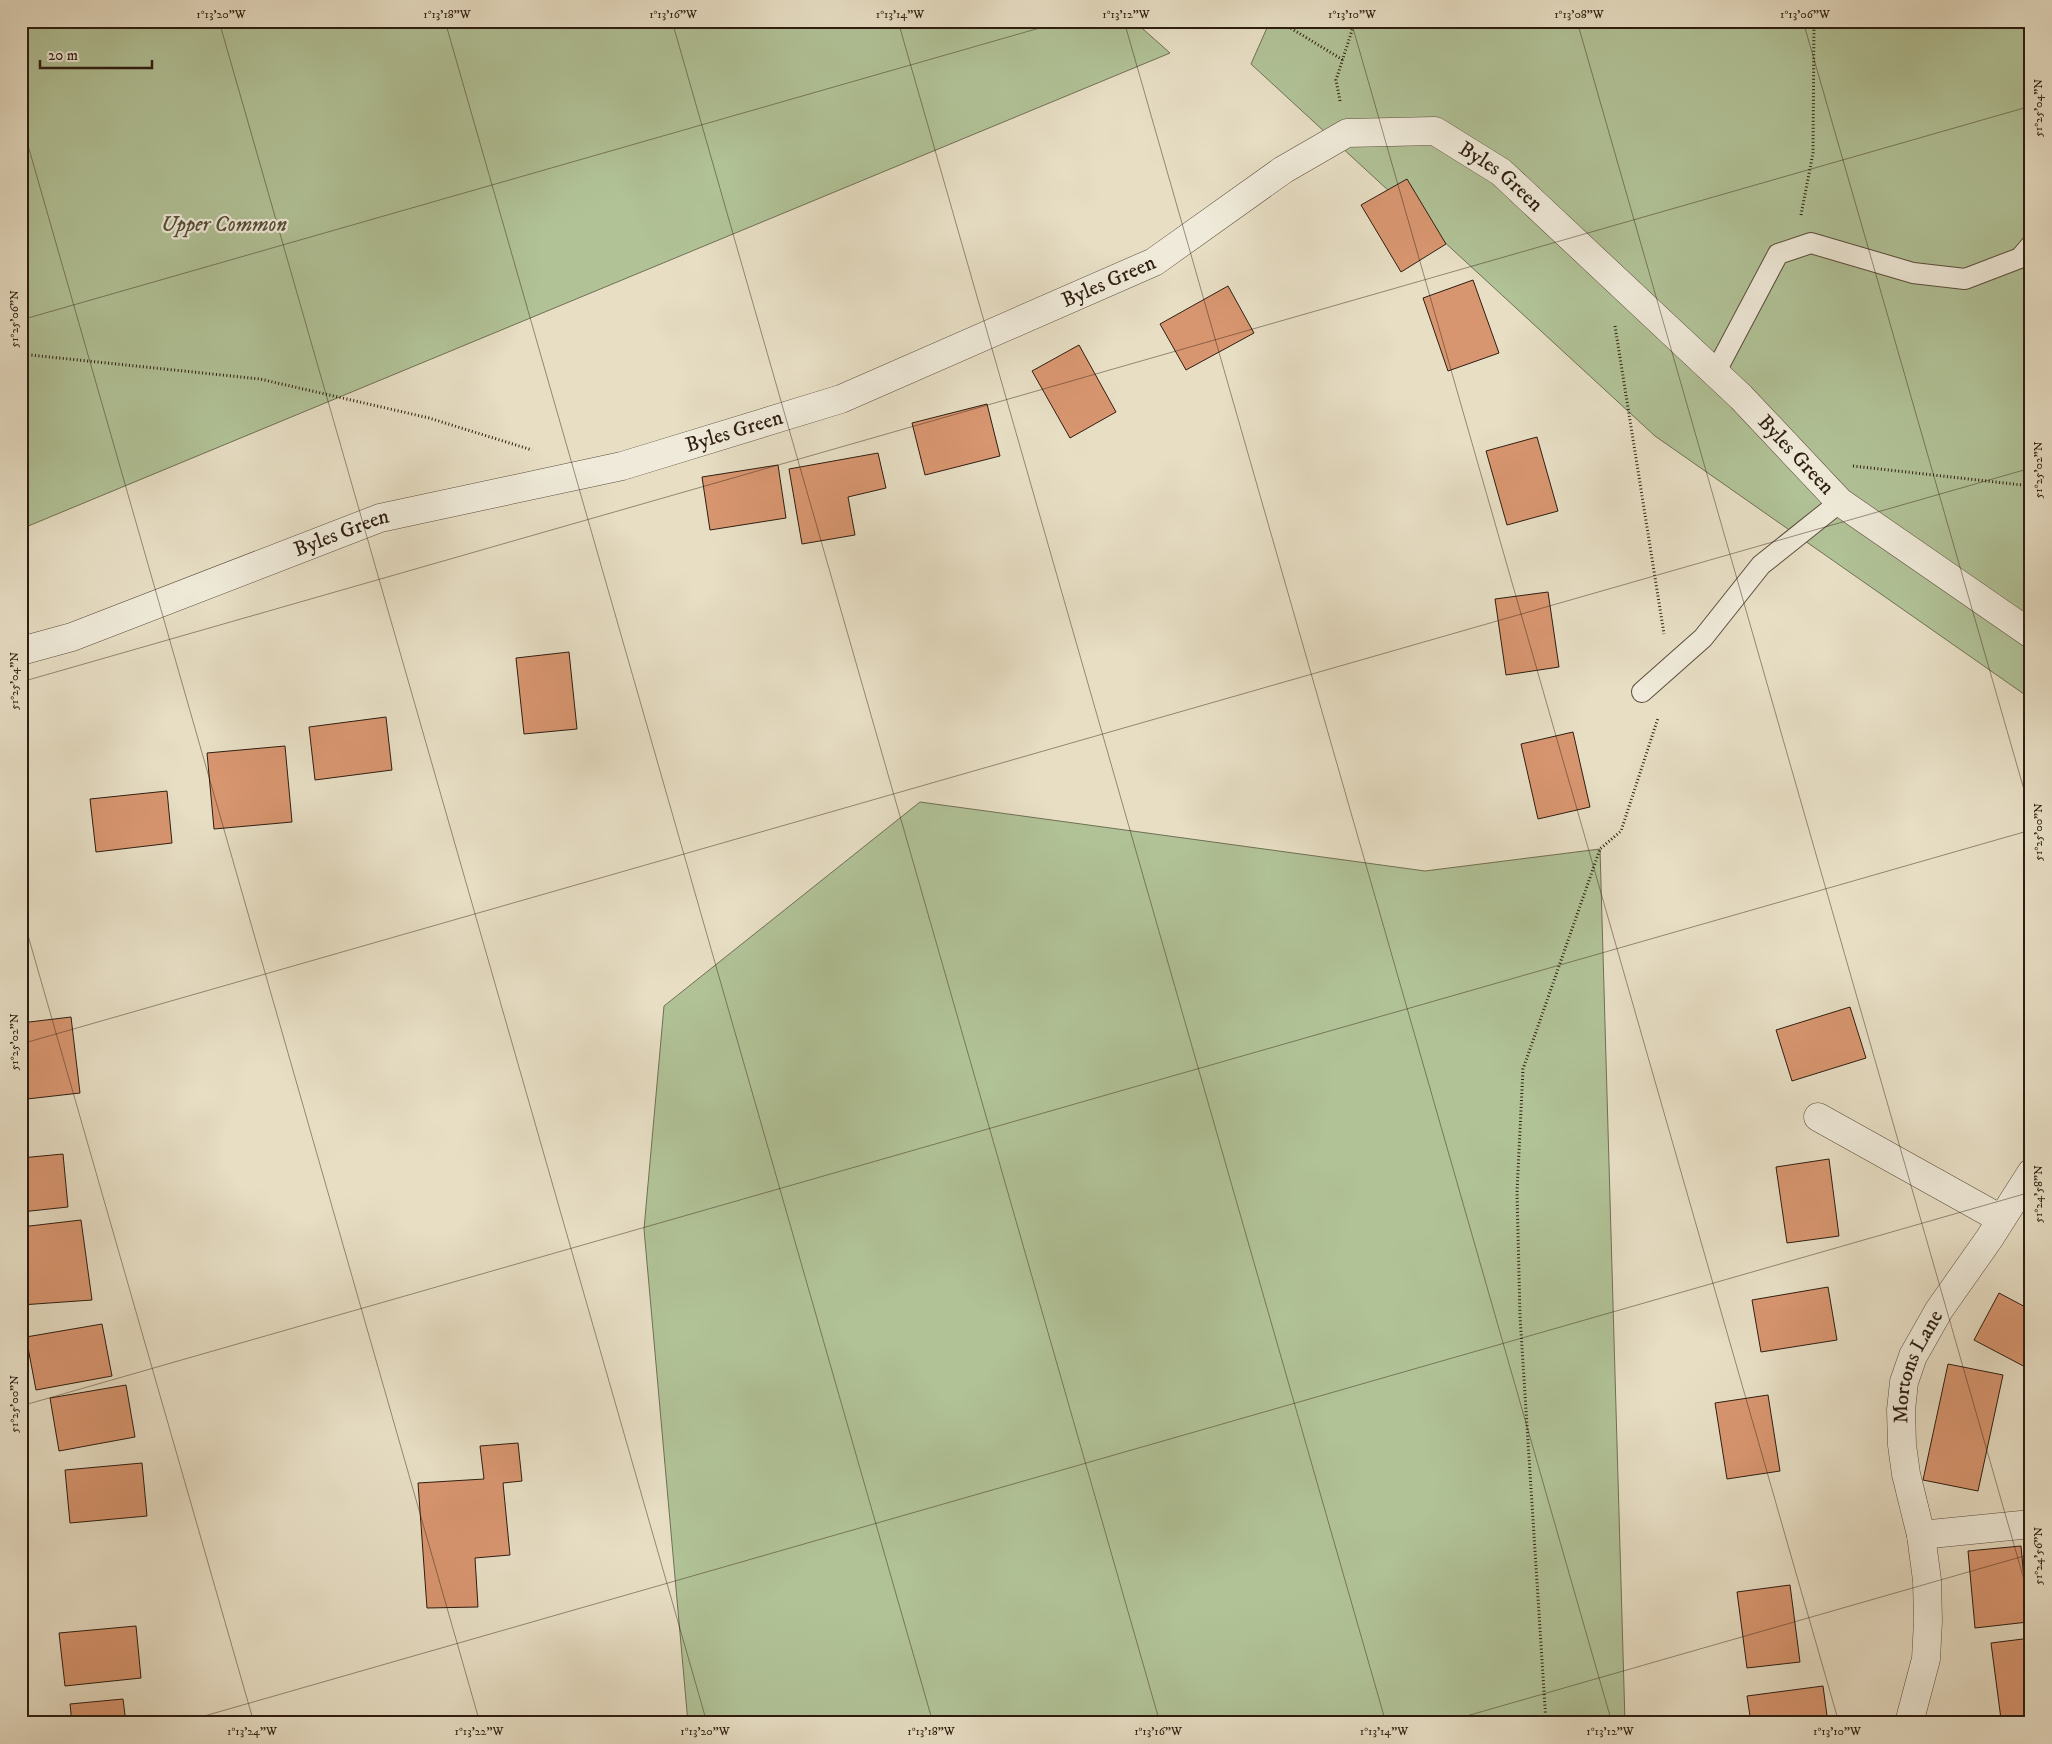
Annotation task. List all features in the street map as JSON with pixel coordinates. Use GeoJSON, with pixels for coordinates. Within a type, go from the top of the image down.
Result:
{"type":"FeatureCollection","features":[{"type":"Feature","properties":{"kind":"street","name":"Byles Green"},"geometry":{"type":"LineString","coordinates":[[21,651],[72,637],[380,518],[622,466],[841,399],[1154,262],[1283,170],[1347,133],[1435,131],[1501,172],[1741,397],[1840,502],[2031,634]]}},
{"type":"Feature","properties":{"kind":"street"},"geometry":{"type":"LineString","coordinates":[[1818,1118],[2001,1219]]}},
{"type":"Feature","properties":{"kind":"street","name":"Mortons Lane"},"geometry":{"type":"LineString","coordinates":[[1909,1723],[1926,1660],[1928,1621],[1927,1580],[1921,1535],[1906,1474],[1902,1445],[1901,1410],[1904,1382],[1913,1356],[1939,1310],[2031,1173]]}},
{"type":"Feature","properties":{"kind":"street"},"geometry":{"type":"LineString","coordinates":[[1921,1535],[2031,1524]]}},
{"type":"Feature","properties":{"kind":"lane"},"geometry":{"type":"LineString","coordinates":[[1715,373],[1778,254],[1810,243],[1913,273],[1965,279],[2020,258],[2031,245]]}},
{"type":"Feature","properties":{"kind":"lane"},"geometry":{"type":"LineString","coordinates":[[1642,692],[1703,638],[1761,565],[1840,502]]}},
{"type":"Feature","properties":{"kind":"path"},"geometry":{"type":"LineString","coordinates":[[1278,21],[1343,60]]}},
{"type":"Feature","properties":{"kind":"path"},"geometry":{"type":"LineString","coordinates":[[1347,133],[1336,80],[1354,21]]}},
{"type":"Feature","properties":{"kind":"path"},"geometry":{"type":"LineString","coordinates":[[1778,254],[1799,222],[1813,153],[1814,21]]}},
{"type":"Feature","properties":{"kind":"path"},"geometry":{"type":"LineString","coordinates":[[1546,1723],[1520,1316],[1518,1192],[1523,1069],[1600,849],[1621,832],[1662,705],[1670,668],[1606,270]]}},
{"type":"Feature","properties":{"kind":"path"},"geometry":{"type":"LineString","coordinates":[[21,354],[260,379],[429,418],[533,450]]}},
{"type":"Feature","properties":{"kind":"path"},"geometry":{"type":"LineString","coordinates":[[1800,460],[2031,486]]}},
{"type":"Feature","properties":{"kind":"green space","name":"Upper Common"},"geometry":{"type":"Polygon","coordinates":[[[21,21],[1134,21],[1170,53],[21,529],[21,21]]]}},
{"type":"Feature","properties":{"kind":"green space"},"geometry":{"type":"Polygon","coordinates":[[[1270,21],[2031,21],[2031,699],[1655,436],[1251,64],[1270,21]]]}},
{"type":"Feature","properties":{"kind":"green space"},"geometry":{"type":"Polygon","coordinates":[[[920,802],[1425,871],[1600,849],[1625,1723],[688,1723],[644,1229],[664,1006],[920,802]]]}},
{"type":"Feature","properties":{"kind":"building"},"geometry":{"type":"Polygon","coordinates":[[[1407,179],[1446,244],[1401,272],[1361,205],[1407,179]]]}},
{"type":"Feature","properties":{"kind":"building"},"geometry":{"type":"Polygon","coordinates":[[[1473,280],[1499,353],[1448,371],[1423,298],[1473,280]]]}},
{"type":"Feature","properties":{"kind":"building"},"geometry":{"type":"Polygon","coordinates":[[[1228,286],[1254,333],[1186,370],[1160,324],[1228,286]]]}},
{"type":"Feature","properties":{"kind":"building"},"geometry":{"type":"Polygon","coordinates":[[[1079,345],[1116,412],[1070,438],[1032,371],[1079,345]]]}},
{"type":"Feature","properties":{"kind":"building"},"geometry":{"type":"Polygon","coordinates":[[[987,404],[1000,456],[925,475],[912,423],[987,404]]]}},
{"type":"Feature","properties":{"kind":"building"},"geometry":{"type":"Polygon","coordinates":[[[1537,437],[1558,511],[1507,525],[1486,451],[1537,437]]]}},
{"type":"Feature","properties":{"kind":"building"},"geometry":{"type":"Polygon","coordinates":[[[878,453],[886,488],[848,497],[855,535],[802,544],[789,469],[878,453]]]}},
{"type":"Feature","properties":{"kind":"building"},"geometry":{"type":"Polygon","coordinates":[[[778,465],[786,518],[710,530],[702,477],[778,465]]]}},
{"type":"Feature","properties":{"kind":"building"},"geometry":{"type":"Polygon","coordinates":[[[1548,592],[1559,667],[1506,675],[1495,599],[1548,592]]]}},
{"type":"Feature","properties":{"kind":"building"},"geometry":{"type":"Polygon","coordinates":[[[569,652],[577,729],[524,734],[516,658],[569,652]]]}},
{"type":"Feature","properties":{"kind":"building"},"geometry":{"type":"Polygon","coordinates":[[[386,717],[392,770],[315,780],[309,727],[386,717]]]}},
{"type":"Feature","properties":{"kind":"building"},"geometry":{"type":"Polygon","coordinates":[[[1573,732],[1590,807],[1538,819],[1521,744],[1573,732]]]}},
{"type":"Feature","properties":{"kind":"building"},"geometry":{"type":"Polygon","coordinates":[[[285,746],[292,822],[214,829],[207,753],[285,746]]]}},
{"type":"Feature","properties":{"kind":"building"},"geometry":{"type":"Polygon","coordinates":[[[167,791],[172,843],[96,852],[90,799],[167,791]]]}},
{"type":"Feature","properties":{"kind":"building"},"geometry":{"type":"Polygon","coordinates":[[[1850,1007],[1866,1058],[1792,1081],[1776,1030],[1850,1007]]]}},
{"type":"Feature","properties":{"kind":"building"},"geometry":{"type":"Polygon","coordinates":[[[71,1017],[80,1093],[27,1099],[21,1049],[21,1023],[71,1017]]]}},
{"type":"Feature","properties":{"kind":"building"},"geometry":{"type":"Polygon","coordinates":[[[63,1154],[68,1207],[21,1212],[21,1158],[63,1154]]]}},
{"type":"Feature","properties":{"kind":"building"},"geometry":{"type":"Polygon","coordinates":[[[1829,1159],[1839,1236],[1787,1243],[1776,1167],[1829,1159]]]}},
{"type":"Feature","properties":{"kind":"building"},"geometry":{"type":"Polygon","coordinates":[[[81,1220],[92,1300],[21,1305],[21,1227],[81,1220]]]}},
{"type":"Feature","properties":{"kind":"building"},"geometry":{"type":"Polygon","coordinates":[[[1828,1287],[1837,1340],[1761,1352],[1752,1300],[1828,1287]]]}},
{"type":"Feature","properties":{"kind":"building"},"geometry":{"type":"Polygon","coordinates":[[[1999,1293],[2031,1310],[2031,1370],[1974,1340],[1999,1293]]]}},
{"type":"Feature","properties":{"kind":"building"},"geometry":{"type":"Polygon","coordinates":[[[102,1324],[112,1376],[36,1390],[26,1337],[102,1324]]]}},
{"type":"Feature","properties":{"kind":"building"},"geometry":{"type":"Polygon","coordinates":[[[1948,1364],[2003,1375],[1978,1491],[1923,1480],[1948,1364]]]}},
{"type":"Feature","properties":{"kind":"building"},"geometry":{"type":"Polygon","coordinates":[[[126,1385],[135,1437],[59,1451],[50,1398],[126,1385]]]}},
{"type":"Feature","properties":{"kind":"building"},"geometry":{"type":"Polygon","coordinates":[[[1768,1395],[1780,1471],[1727,1479],[1715,1403],[1768,1395]]]}},
{"type":"Feature","properties":{"kind":"building"},"geometry":{"type":"Polygon","coordinates":[[[518,1443],[522,1481],[503,1483],[510,1555],[475,1558],[478,1607],[427,1608],[418,1483],[484,1479],[480,1446],[518,1443]]]}},
{"type":"Feature","properties":{"kind":"building"},"geometry":{"type":"Polygon","coordinates":[[[142,1463],[147,1516],[70,1523],[65,1470],[142,1463]]]}},
{"type":"Feature","properties":{"kind":"building"},"geometry":{"type":"Polygon","coordinates":[[[2021,1546],[2028,1622],[1975,1628],[1968,1551],[2021,1546]]]}},
{"type":"Feature","properties":{"kind":"building"},"geometry":{"type":"Polygon","coordinates":[[[1790,1585],[1800,1662],[1747,1668],[1737,1592],[1790,1585]]]}},
{"type":"Feature","properties":{"kind":"building"},"geometry":{"type":"Polygon","coordinates":[[[136,1626],[141,1678],[65,1686],[59,1633],[136,1626]]]}},
{"type":"Feature","properties":{"kind":"building"},"geometry":{"type":"Polygon","coordinates":[[[2031,1638],[2031,1715],[2001,1719],[1991,1643],[2031,1638]]]}},
{"type":"Feature","properties":{"kind":"building"},"geometry":{"type":"Polygon","coordinates":[[[1823,1686],[1828,1723],[1751,1723],[1747,1696],[1823,1686]]]}},
{"type":"Feature","properties":{"kind":"building"},"geometry":{"type":"Polygon","coordinates":[[[123,1699],[126,1723],[72,1723],[70,1704],[123,1699]]]}}]}
